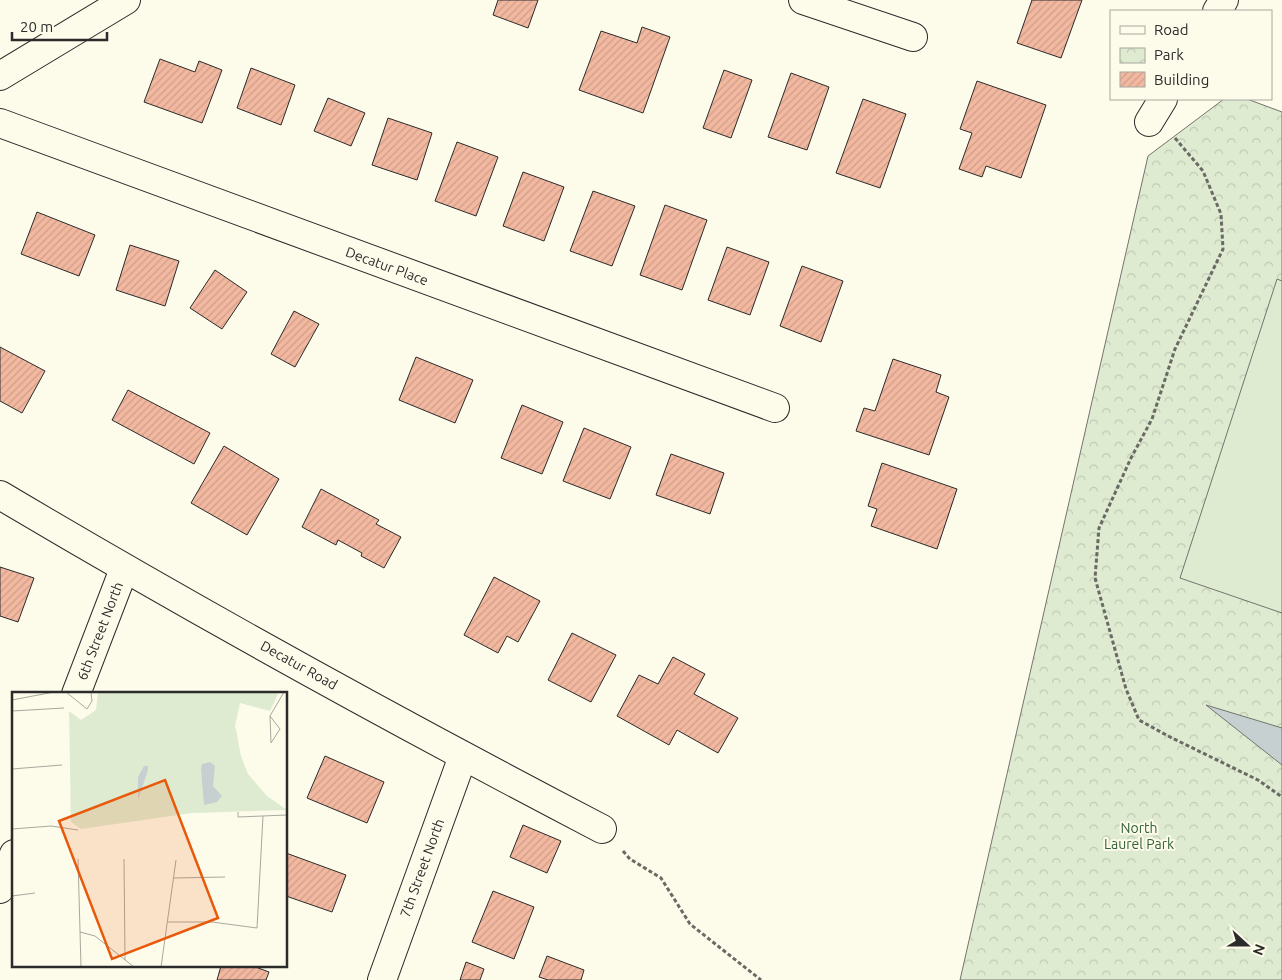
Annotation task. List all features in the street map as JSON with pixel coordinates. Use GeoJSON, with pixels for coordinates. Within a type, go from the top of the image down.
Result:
{"type":"FeatureCollection","features":[{"type":"Feature","properties":{"kind":"street"},"geometry":{"type":"LineString","coordinates":[[0,76],[126,0]]}},
{"type":"Feature","properties":{"kind":"street"},"geometry":{"type":"LineString","coordinates":[[803,0],[913,37]]}},
{"type":"Feature","properties":{"kind":"street"},"geometry":{"type":"LineString","coordinates":[[1149,122],[1162,100]]}},
{"type":"Feature","properties":{"kind":"street","name":"Decatur Place"},"geometry":{"type":"LineString","coordinates":[[0,124],[775,408]]}},
{"type":"Feature","properties":{"kind":"street","name":"Decatur Road"},"geometry":{"type":"LineString","coordinates":[[0,494],[124,569],[463,756],[602,828]]}},
{"type":"Feature","properties":{"kind":"street","name":"6th Street North"},"geometry":{"type":"LineString","coordinates":[[77,692],[124,569]]}},
{"type":"Feature","properties":{"kind":"street","name":"7th Street North"},"geometry":{"type":"LineString","coordinates":[[382,980],[463,756]]}},
{"type":"Feature","properties":{"kind":"street"},"geometry":{"type":"LineString","coordinates":[[0,889],[12,859]]}},
{"type":"Feature","properties":{"kind":"path"},"geometry":{"type":"LineString","coordinates":[[1149,122],[1173,136],[1203,171],[1221,214],[1223,249],[1175,349],[1152,419],[1131,458],[1099,528],[1095,578],[1126,689],[1140,720],[1170,737],[1258,780],[1282,797]]}},
{"type":"Feature","properties":{"kind":"path"},"geometry":{"type":"LineString","coordinates":[[602,828],[630,859],[661,878],[690,924],[761,980]]}},
{"type":"Feature","properties":{"kind":"green space","name":"North Laurel Park"},"geometry":{"type":"Polygon","coordinates":[[[1223,100],[1250,100],[1282,112],[1282,980],[960,980],[1148,156],[1223,100]]]}},
{"type":"Feature","properties":{"kind":"green space"},"geometry":{"type":"Polygon","coordinates":[[[1277,279],[1282,281],[1282,613],[1180,578],[1277,279]]]}},
{"type":"Feature","properties":{"kind":"shaded area"},"geometry":{"type":"Polygon","coordinates":[[[1206,705],[1282,728],[1282,765],[1206,705]]]}},
{"type":"Feature","properties":{"kind":"building"},"geometry":{"type":"Polygon","coordinates":[[[498,0],[538,0],[528,28],[493,15],[498,0]]]}},
{"type":"Feature","properties":{"kind":"building"},"geometry":{"type":"Polygon","coordinates":[[[1032,0],[1082,0],[1061,58],[1017,43],[1032,0]]]}},
{"type":"Feature","properties":{"kind":"building"},"geometry":{"type":"Polygon","coordinates":[[[642,27],[670,37],[643,113],[579,90],[601,31],[637,43],[642,27]]]}},
{"type":"Feature","properties":{"kind":"building"},"geometry":{"type":"Polygon","coordinates":[[[160,59],[195,72],[199,61],[222,70],[202,123],[144,102],[160,59]]]}},
{"type":"Feature","properties":{"kind":"building"},"geometry":{"type":"Polygon","coordinates":[[[251,68],[295,85],[281,125],[237,108],[251,68]]]}},
{"type":"Feature","properties":{"kind":"building"},"geometry":{"type":"Polygon","coordinates":[[[724,70],[752,80],[731,138],[703,128],[724,70]]]}},
{"type":"Feature","properties":{"kind":"building"},"geometry":{"type":"Polygon","coordinates":[[[791,73],[829,87],[807,150],[768,137],[791,73]]]}},
{"type":"Feature","properties":{"kind":"building"},"geometry":{"type":"Polygon","coordinates":[[[977,81],[1046,105],[1021,178],[986,166],[982,177],[959,169],[972,133],[960,129],[977,81]]]}},
{"type":"Feature","properties":{"kind":"building"},"geometry":{"type":"Polygon","coordinates":[[[328,98],[365,113],[351,146],[314,131],[328,98]]]}},
{"type":"Feature","properties":{"kind":"building"},"geometry":{"type":"Polygon","coordinates":[[[863,99],[906,114],[880,188],[836,173],[863,99]]]}},
{"type":"Feature","properties":{"kind":"building"},"geometry":{"type":"Polygon","coordinates":[[[388,118],[432,133],[417,180],[372,165],[388,118]]]}},
{"type":"Feature","properties":{"kind":"building"},"geometry":{"type":"Polygon","coordinates":[[[457,142],[498,157],[476,216],[435,201],[457,142]]]}},
{"type":"Feature","properties":{"kind":"building"},"geometry":{"type":"Polygon","coordinates":[[[523,172],[564,187],[544,241],[503,226],[523,172]]]}},
{"type":"Feature","properties":{"kind":"building"},"geometry":{"type":"Polygon","coordinates":[[[593,191],[635,206],[612,266],[570,251],[593,191]]]}},
{"type":"Feature","properties":{"kind":"building"},"geometry":{"type":"Polygon","coordinates":[[[665,205],[707,220],[682,290],[640,275],[665,205]]]}},
{"type":"Feature","properties":{"kind":"building"},"geometry":{"type":"Polygon","coordinates":[[[37,212],[95,235],[79,276],[21,254],[37,212]]]}},
{"type":"Feature","properties":{"kind":"building"},"geometry":{"type":"Polygon","coordinates":[[[130,245],[179,261],[165,306],[116,290],[130,245]]]}},
{"type":"Feature","properties":{"kind":"building"},"geometry":{"type":"Polygon","coordinates":[[[727,247],[769,262],[750,315],[708,300],[727,247]]]}},
{"type":"Feature","properties":{"kind":"building"},"geometry":{"type":"Polygon","coordinates":[[[802,266],[843,281],[821,342],[780,326],[802,266]]]}},
{"type":"Feature","properties":{"kind":"building"},"geometry":{"type":"Polygon","coordinates":[[[215,270],[247,292],[222,329],[190,308],[215,270]]]}},
{"type":"Feature","properties":{"kind":"building"},"geometry":{"type":"Polygon","coordinates":[[[294,311],[319,324],[295,367],[271,354],[294,311]]]}},
{"type":"Feature","properties":{"kind":"building"},"geometry":{"type":"Polygon","coordinates":[[[0,347],[45,371],[22,413],[0,401],[0,347]]]}},
{"type":"Feature","properties":{"kind":"building"},"geometry":{"type":"Polygon","coordinates":[[[416,357],[473,380],[455,423],[399,400],[416,357]]]}},
{"type":"Feature","properties":{"kind":"building"},"geometry":{"type":"Polygon","coordinates":[[[893,359],[941,375],[936,392],[949,397],[929,455],[856,431],[864,408],[875,411],[893,359]]]}},
{"type":"Feature","properties":{"kind":"building"},"geometry":{"type":"Polygon","coordinates":[[[128,390],[210,433],[194,464],[112,420],[128,390]]]}},
{"type":"Feature","properties":{"kind":"building"},"geometry":{"type":"Polygon","coordinates":[[[522,405],[563,422],[542,474],[501,458],[522,405]]]}},
{"type":"Feature","properties":{"kind":"building"},"geometry":{"type":"Polygon","coordinates":[[[584,428],[631,447],[610,499],[563,481],[584,428]]]}},
{"type":"Feature","properties":{"kind":"building"},"geometry":{"type":"Polygon","coordinates":[[[224,446],[279,479],[247,535],[191,503],[224,446]]]}},
{"type":"Feature","properties":{"kind":"building"},"geometry":{"type":"Polygon","coordinates":[[[671,454],[724,473],[710,514],[656,495],[671,454]]]}},
{"type":"Feature","properties":{"kind":"building"},"geometry":{"type":"Polygon","coordinates":[[[882,463],[957,489],[937,549],[871,526],[877,509],[868,506],[882,463]]]}},
{"type":"Feature","properties":{"kind":"building"},"geometry":{"type":"Polygon","coordinates":[[[321,489],[379,520],[376,524],[401,537],[384,568],[361,556],[362,553],[338,540],[336,545],[302,527],[321,489]]]}},
{"type":"Feature","properties":{"kind":"building"},"geometry":{"type":"Polygon","coordinates":[[[0,567],[34,578],[18,622],[0,616],[0,567]]]}},
{"type":"Feature","properties":{"kind":"building"},"geometry":{"type":"Polygon","coordinates":[[[494,577],[540,601],[518,642],[507,636],[498,653],[464,635],[494,577]]]}},
{"type":"Feature","properties":{"kind":"building"},"geometry":{"type":"Polygon","coordinates":[[[572,633],[616,655],[591,702],[548,680],[572,633]]]}},
{"type":"Feature","properties":{"kind":"building"},"geometry":{"type":"Polygon","coordinates":[[[673,657],[705,674],[694,694],[738,718],[718,753],[677,730],[669,745],[617,716],[639,675],[658,684],[673,657]]]}},
{"type":"Feature","properties":{"kind":"building"},"geometry":{"type":"Polygon","coordinates":[[[325,756],[384,782],[367,823],[307,798],[325,756]]]}},
{"type":"Feature","properties":{"kind":"building"},"geometry":{"type":"Polygon","coordinates":[[[523,825],[561,841],[547,873],[510,857],[523,825]]]}},
{"type":"Feature","properties":{"kind":"building"},"geometry":{"type":"Polygon","coordinates":[[[288,854],[346,875],[332,912],[288,897],[288,854]]]}},
{"type":"Feature","properties":{"kind":"building"},"geometry":{"type":"Polygon","coordinates":[[[493,891],[534,907],[514,959],[472,942],[493,891]]]}},
{"type":"Feature","properties":{"kind":"building"},"geometry":{"type":"Polygon","coordinates":[[[547,956],[584,970],[581,980],[548,980],[539,977],[547,956]]]}},
{"type":"Feature","properties":{"kind":"building"},"geometry":{"type":"Polygon","coordinates":[[[466,962],[484,969],[480,980],[460,980],[466,962]]]}},
{"type":"Feature","properties":{"kind":"building"},"geometry":{"type":"Polygon","coordinates":[[[220,968],[258,968],[269,972],[266,980],[217,980],[220,968]]]}}]}
